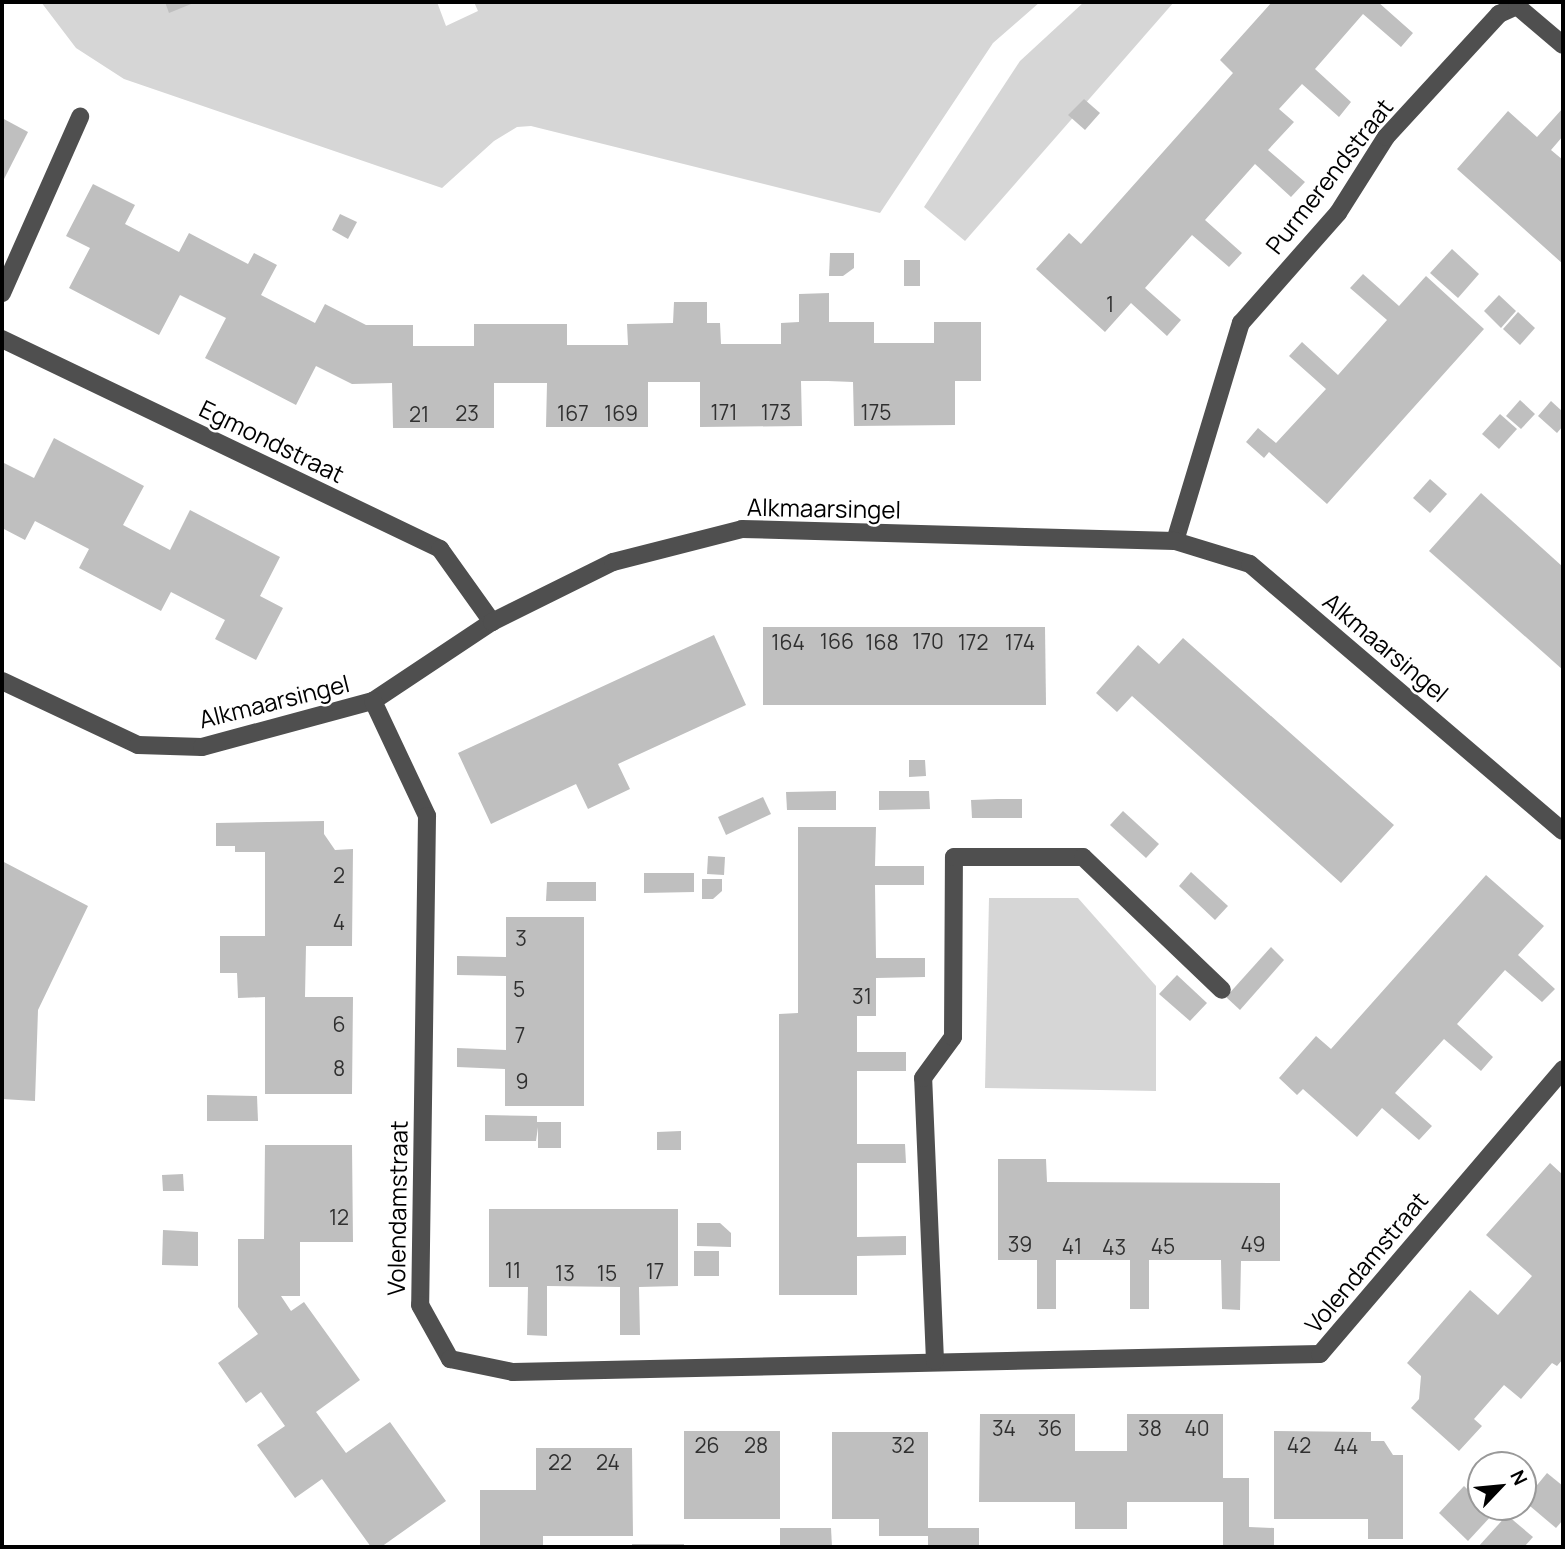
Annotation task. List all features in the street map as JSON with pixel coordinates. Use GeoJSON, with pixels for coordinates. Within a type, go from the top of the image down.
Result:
{"type":"FeatureCollection","features":[{"type":"Feature","properties":{"kind":"street","name":"Purmerendstraat"},"geometry":{"type":"LineString","coordinates":[[1175,541],[1241,323],[1338,213],[1386,137],[1499,14],[1517,6],[1563,45]]}},
{"type":"Feature","properties":{"kind":"street"},"geometry":{"type":"LineString","coordinates":[[2,293],[80,117]]}},
{"type":"Feature","properties":{"kind":"street","name":"Egmondstraat"},"geometry":{"type":"LineString","coordinates":[[2,339],[440,549],[492,622]]}},
{"type":"Feature","properties":{"kind":"street","name":"Alkmaarsingel"},"geometry":{"type":"LineString","coordinates":[[2,681],[138,746],[202,747],[373,701],[492,622],[613,562],[742,529],[1175,541],[1250,564],[1563,831]]}},
{"type":"Feature","properties":{"kind":"street","name":"Volendamstraat"},"geometry":{"type":"LineString","coordinates":[[373,701],[427,816],[420,1305],[450,1359],[513,1373],[1320,1354],[1563,1069]]}},
{"type":"Feature","properties":{"kind":"street"},"geometry":{"type":"LineString","coordinates":[[935,1362],[923,1078],[953,1037],[954,857],[1083,858],[1222,990]]}},
{"type":"Feature","properties":{"kind":"shaded area"},"geometry":{"type":"Polygon","coordinates":[[[41,2],[437,2],[446,26],[478,11],[474,2],[1040,2],[993,43],[880,213],[531,126],[517,127],[494,141],[442,188],[124,79],[76,48],[41,2]]]}},
{"type":"Feature","properties":{"kind":"shaded area"},"geometry":{"type":"Polygon","coordinates":[[[1084,2],[1174,2],[965,241],[924,207],[1020,61],[1084,2]]]}},
{"type":"Feature","properties":{"kind":"shaded area"},"geometry":{"type":"Polygon","coordinates":[[[989,898],[1078,898],[1156,986],[1156,1091],[985,1088],[989,898]]]}},
{"type":"Feature","properties":{"kind":"building"},"geometry":{"type":"Polygon","coordinates":[[[165,2],[196,2],[169,13],[165,2]]]}},
{"type":"Feature","properties":{"kind":"building"},"geometry":{"type":"Polygon","coordinates":[[[1272,2],[1378,2],[1413,33],[1401,47],[1363,14],[1315,69],[1351,102],[1339,117],[1302,84],[1279,109],[1294,122],[1268,150],[1305,182],[1291,197],[1255,164],[1205,220],[1242,253],[1229,267],[1192,235],[1145,288],[1181,320],[1167,336],[1131,303],[1105,332],[1036,269],[1069,233],[1081,244],[1204,106],[1233,73],[1220,60],[1272,2]]]}},
{"type":"Feature","properties":{"kind":"building"},"geometry":{"type":"Polygon","coordinates":[[[1084,99],[1100,113],[1085,130],[1068,115],[1084,99]]]}},
{"type":"Feature","properties":{"kind":"building"},"geometry":{"type":"Polygon","coordinates":[[[1563,108],[1563,136],[1551,150],[1563,160],[1563,264],[1457,169],[1508,111],[1537,137],[1563,108]]]}},
{"type":"Feature","properties":{"kind":"building"},"geometry":{"type":"Polygon","coordinates":[[[2,118],[28,132],[2,183],[2,118]]]}},
{"type":"Feature","properties":{"kind":"building"},"geometry":{"type":"Polygon","coordinates":[[[93,184],[135,205],[125,224],[179,252],[189,233],[248,264],[254,253],[277,265],[261,295],[315,323],[325,304],[366,325],[413,325],[413,346],[474,346],[474,324],[567,324],[567,345],[628,345],[627,324],[673,323],[674,302],[707,302],[707,323],[720,323],[721,344],[781,344],[781,323],[799,322],[799,294],[829,293],[829,322],[874,322],[874,343],[934,343],[934,322],[981,322],[981,381],[955,381],[955,425],[854,426],[853,382],[801,381],[802,426],[700,427],[700,382],[648,382],[648,427],[546,427],[547,383],[494,383],[494,428],[393,428],[392,383],[352,384],[316,366],[296,405],[205,358],[226,318],[180,295],[159,335],[69,288],[90,248],[66,236],[93,184]]]}},
{"type":"Feature","properties":{"kind":"building"},"geometry":{"type":"Polygon","coordinates":[[[340,214],[357,222],[348,239],[332,230],[340,214]]]}},
{"type":"Feature","properties":{"kind":"building"},"geometry":{"type":"Polygon","coordinates":[[[1452,249],[1479,274],[1458,298],[1430,273],[1452,249]]]}},
{"type":"Feature","properties":{"kind":"building"},"geometry":{"type":"Polygon","coordinates":[[[830,253],[854,253],[854,268],[843,276],[829,276],[830,253]]]}},
{"type":"Feature","properties":{"kind":"building"},"geometry":{"type":"Polygon","coordinates":[[[904,260],[920,260],[920,286],[904,286],[904,260]]]}},
{"type":"Feature","properties":{"kind":"building"},"geometry":{"type":"Polygon","coordinates":[[[1363,274],[1399,306],[1426,276],[1484,329],[1327,504],[1269,452],[1264,458],[1246,442],[1258,428],[1276,443],[1326,389],[1289,356],[1302,342],[1338,375],[1387,320],[1350,288],[1363,274]]]}},
{"type":"Feature","properties":{"kind":"building"},"geometry":{"type":"Polygon","coordinates":[[[1499,295],[1516,311],[1501,328],[1484,311],[1499,295]]]}},
{"type":"Feature","properties":{"kind":"building"},"geometry":{"type":"Polygon","coordinates":[[[1518,312],[1535,328],[1520,345],[1503,329],[1518,312]]]}},
{"type":"Feature","properties":{"kind":"building"},"geometry":{"type":"Polygon","coordinates":[[[1520,400],[1535,414],[1521,429],[1506,416],[1520,400]]]}},
{"type":"Feature","properties":{"kind":"building"},"geometry":{"type":"Polygon","coordinates":[[[1551,401],[1563,412],[1563,426],[1557,433],[1538,416],[1551,401]]]}},
{"type":"Feature","properties":{"kind":"building"},"geometry":{"type":"Polygon","coordinates":[[[1500,414],[1517,429],[1499,449],[1482,434],[1500,414]]]}},
{"type":"Feature","properties":{"kind":"building"},"geometry":{"type":"Polygon","coordinates":[[[54,438],[144,486],[123,525],[170,550],[190,510],[280,557],[260,596],[283,608],[256,660],[215,639],[225,620],[171,592],[161,611],[79,568],[89,549],[35,521],[25,540],[2,528],[2,462],[34,478],[54,438]]]}},
{"type":"Feature","properties":{"kind":"building"},"geometry":{"type":"Polygon","coordinates":[[[1430,479],[1447,494],[1430,513],[1413,498],[1430,479]]]}},
{"type":"Feature","properties":{"kind":"building"},"geometry":{"type":"Polygon","coordinates":[[[1481,493],[1563,567],[1563,670],[1429,551],[1481,493]]]}},
{"type":"Feature","properties":{"kind":"building"},"geometry":{"type":"Polygon","coordinates":[[[763,627],[1045,627],[1046,705],[763,705],[763,627]]]}},
{"type":"Feature","properties":{"kind":"building"},"geometry":{"type":"Polygon","coordinates":[[[714,635],[746,705],[618,764],[630,789],[588,809],[576,784],[491,824],[458,753],[714,635]]]}},
{"type":"Feature","properties":{"kind":"building"},"geometry":{"type":"Polygon","coordinates":[[[1183,638],[1394,825],[1341,883],[1132,696],[1117,712],[1096,693],[1138,645],[1159,664],[1183,638]]]}},
{"type":"Feature","properties":{"kind":"building"},"geometry":{"type":"Polygon","coordinates":[[[909,760],[925,760],[926,776],[909,777],[909,760]]]}},
{"type":"Feature","properties":{"kind":"building"},"geometry":{"type":"Polygon","coordinates":[[[836,791],[836,810],[787,810],[786,792],[836,791]]]}},
{"type":"Feature","properties":{"kind":"building"},"geometry":{"type":"Polygon","coordinates":[[[879,791],[929,791],[930,809],[879,810],[879,791]]]}},
{"type":"Feature","properties":{"kind":"building"},"geometry":{"type":"Polygon","coordinates":[[[763,797],[771,814],[726,835],[718,817],[763,797]]]}},
{"type":"Feature","properties":{"kind":"building"},"geometry":{"type":"Polygon","coordinates":[[[1022,799],[1022,818],[972,818],[971,800],[1022,799]]]}},
{"type":"Feature","properties":{"kind":"building"},"geometry":{"type":"Polygon","coordinates":[[[1123,811],[1159,844],[1146,858],[1110,825],[1123,811]]]}},
{"type":"Feature","properties":{"kind":"building"},"geometry":{"type":"Polygon","coordinates":[[[324,821],[324,834],[335,850],[353,849],[352,946],[306,946],[305,997],[353,997],[352,1094],[265,1094],[265,997],[238,998],[237,973],[220,973],[220,936],[265,936],[265,852],[235,852],[235,846],[216,846],[216,823],[324,821]]]}},
{"type":"Feature","properties":{"kind":"building"},"geometry":{"type":"Polygon","coordinates":[[[798,827],[876,827],[875,866],[924,866],[924,885],[875,885],[876,958],[925,958],[925,977],[876,978],[876,1016],[857,1016],[857,1052],[906,1052],[906,1071],[857,1071],[857,1144],[905,1144],[906,1163],[857,1163],[857,1237],[906,1236],[906,1255],[857,1256],[857,1295],[779,1295],[779,1014],[798,1013],[798,827]]]}},
{"type":"Feature","properties":{"kind":"building"},"geometry":{"type":"Polygon","coordinates":[[[708,856],[725,857],[724,875],[707,874],[708,856]]]}},
{"type":"Feature","properties":{"kind":"building"},"geometry":{"type":"Polygon","coordinates":[[[2,861],[88,906],[38,1010],[35,1101],[2,1099],[2,861]]]}},
{"type":"Feature","properties":{"kind":"building"},"geometry":{"type":"Polygon","coordinates":[[[1191,872],[1228,906],[1215,920],[1179,886],[1191,872]]]}},
{"type":"Feature","properties":{"kind":"building"},"geometry":{"type":"Polygon","coordinates":[[[644,873],[694,873],[694,892],[644,893],[644,873]]]}},
{"type":"Feature","properties":{"kind":"building"},"geometry":{"type":"Polygon","coordinates":[[[1486,875],[1544,926],[1518,955],[1555,989],[1542,1002],[1505,970],[1457,1024],[1493,1057],[1481,1071],[1444,1039],[1395,1093],[1432,1126],[1419,1140],[1382,1108],[1357,1137],[1303,1089],[1297,1095],[1279,1078],[1316,1036],[1331,1049],[1486,875]]]}},
{"type":"Feature","properties":{"kind":"building"},"geometry":{"type":"Polygon","coordinates":[[[702,879],[722,879],[722,891],[713,899],[702,899],[702,879]]]}},
{"type":"Feature","properties":{"kind":"building"},"geometry":{"type":"Polygon","coordinates":[[[547,882],[596,882],[596,901],[546,901],[547,882]]]}},
{"type":"Feature","properties":{"kind":"building"},"geometry":{"type":"Polygon","coordinates":[[[506,917],[584,917],[584,1106],[505,1106],[505,1069],[457,1067],[457,1048],[506,1050],[506,976],[457,975],[457,956],[506,957],[506,917]]]}},
{"type":"Feature","properties":{"kind":"building"},"geometry":{"type":"Polygon","coordinates":[[[1271,947],[1284,960],[1240,1010],[1226,997],[1271,947]]]}},
{"type":"Feature","properties":{"kind":"building"},"geometry":{"type":"Polygon","coordinates":[[[1177,975],[1207,1003],[1190,1021],[1159,994],[1177,975]]]}},
{"type":"Feature","properties":{"kind":"building"},"geometry":{"type":"Polygon","coordinates":[[[207,1095],[257,1096],[258,1121],[207,1121],[207,1095]]]}},
{"type":"Feature","properties":{"kind":"building"},"geometry":{"type":"Polygon","coordinates":[[[485,1115],[537,1116],[537,1122],[561,1122],[561,1148],[538,1148],[538,1127],[536,1141],[485,1141],[485,1115]]]}},
{"type":"Feature","properties":{"kind":"building"},"geometry":{"type":"Polygon","coordinates":[[[681,1131],[681,1150],[657,1150],[657,1132],[681,1131]]]}},
{"type":"Feature","properties":{"kind":"building"},"geometry":{"type":"Polygon","coordinates":[[[265,1145],[352,1145],[353,1242],[300,1242],[300,1296],[281,1296],[291,1311],[304,1302],[360,1380],[316,1412],[346,1453],[390,1422],[446,1501],[381,1547],[371,1547],[322,1479],[295,1498],[257,1445],[285,1426],[261,1392],[246,1403],[218,1363],[258,1334],[238,1307],[238,1239],[264,1239],[265,1145]]]}},
{"type":"Feature","properties":{"kind":"building"},"geometry":{"type":"Polygon","coordinates":[[[998,1159],[1046,1159],[1047,1182],[1280,1183],[1280,1261],[1241,1261],[1240,1310],[1222,1309],[1221,1260],[1149,1260],[1149,1309],[1130,1309],[1130,1260],[1056,1260],[1056,1309],[1037,1309],[1037,1260],[998,1260],[998,1159]]]}},
{"type":"Feature","properties":{"kind":"building"},"geometry":{"type":"Polygon","coordinates":[[[1550,1163],[1563,1175],[1563,1359],[1557,1366],[1552,1363],[1521,1399],[1504,1385],[1474,1419],[1482,1426],[1459,1451],[1411,1408],[1419,1399],[1421,1376],[1407,1363],[1470,1290],[1498,1315],[1532,1276],[1486,1235],[1550,1163]]]}},
{"type":"Feature","properties":{"kind":"building"},"geometry":{"type":"Polygon","coordinates":[[[183,1174],[184,1191],[163,1191],[162,1175],[183,1174]]]}},
{"type":"Feature","properties":{"kind":"building"},"geometry":{"type":"Polygon","coordinates":[[[489,1209],[678,1209],[678,1286],[639,1287],[640,1335],[620,1335],[620,1287],[547,1286],[547,1336],[527,1335],[528,1287],[489,1287],[489,1209]]]}},
{"type":"Feature","properties":{"kind":"building"},"geometry":{"type":"Polygon","coordinates":[[[697,1223],[720,1223],[731,1233],[731,1247],[697,1246],[697,1223]]]}},
{"type":"Feature","properties":{"kind":"building"},"geometry":{"type":"Polygon","coordinates":[[[163,1230],[198,1232],[198,1266],[162,1265],[163,1230]]]}},
{"type":"Feature","properties":{"kind":"building"},"geometry":{"type":"Polygon","coordinates":[[[694,1251],[719,1251],[719,1276],[694,1276],[694,1251]]]}},
{"type":"Feature","properties":{"kind":"building"},"geometry":{"type":"Polygon","coordinates":[[[980,1414],[1075,1414],[1075,1451],[1127,1451],[1127,1414],[1223,1414],[1223,1478],[1249,1478],[1249,1527],[1274,1528],[1274,1546],[1223,1546],[1223,1502],[1127,1502],[1127,1529],[1075,1529],[1075,1502],[979,1502],[980,1414]]]}},
{"type":"Feature","properties":{"kind":"building"},"geometry":{"type":"Polygon","coordinates":[[[684,1431],[780,1431],[780,1519],[684,1519],[684,1431]]]}},
{"type":"Feature","properties":{"kind":"building"},"geometry":{"type":"Polygon","coordinates":[[[1274,1431],[1371,1432],[1371,1441],[1384,1441],[1393,1455],[1403,1455],[1403,1539],[1368,1539],[1368,1519],[1274,1519],[1274,1431]]]}},
{"type":"Feature","properties":{"kind":"building"},"geometry":{"type":"Polygon","coordinates":[[[832,1432],[928,1432],[928,1528],[979,1528],[979,1547],[928,1547],[928,1536],[879,1536],[879,1519],[832,1519],[832,1432]]]}},
{"type":"Feature","properties":{"kind":"building"},"geometry":{"type":"Polygon","coordinates":[[[536,1448],[632,1448],[633,1536],[543,1536],[543,1547],[480,1547],[480,1490],[536,1490],[536,1448]]]}},
{"type":"Feature","properties":{"kind":"building"},"geometry":{"type":"Polygon","coordinates":[[[1547,1473],[1563,1486],[1563,1520],[1556,1528],[1537,1512],[1537,1485],[1547,1473]]]}},
{"type":"Feature","properties":{"kind":"building"},"geometry":{"type":"Polygon","coordinates":[[[1464,1486],[1467,1489],[1467,1521],[1487,1521],[1468,1541],[1439,1513],[1464,1486]]]}},
{"type":"Feature","properties":{"kind":"building"},"geometry":{"type":"Polygon","coordinates":[[[1502,1521],[1514,1521],[1533,1537],[1524,1547],[1478,1547],[1502,1521]]]}},
{"type":"Feature","properties":{"kind":"building"},"geometry":{"type":"Polygon","coordinates":[[[780,1528],[831,1528],[832,1547],[780,1547],[780,1528]]]}},
{"type":"Feature","properties":{"kind":"building"},"geometry":{"type":"Polygon","coordinates":[[[632,1544],[684,1544],[684,1547],[632,1547],[632,1544]]]}}]}
